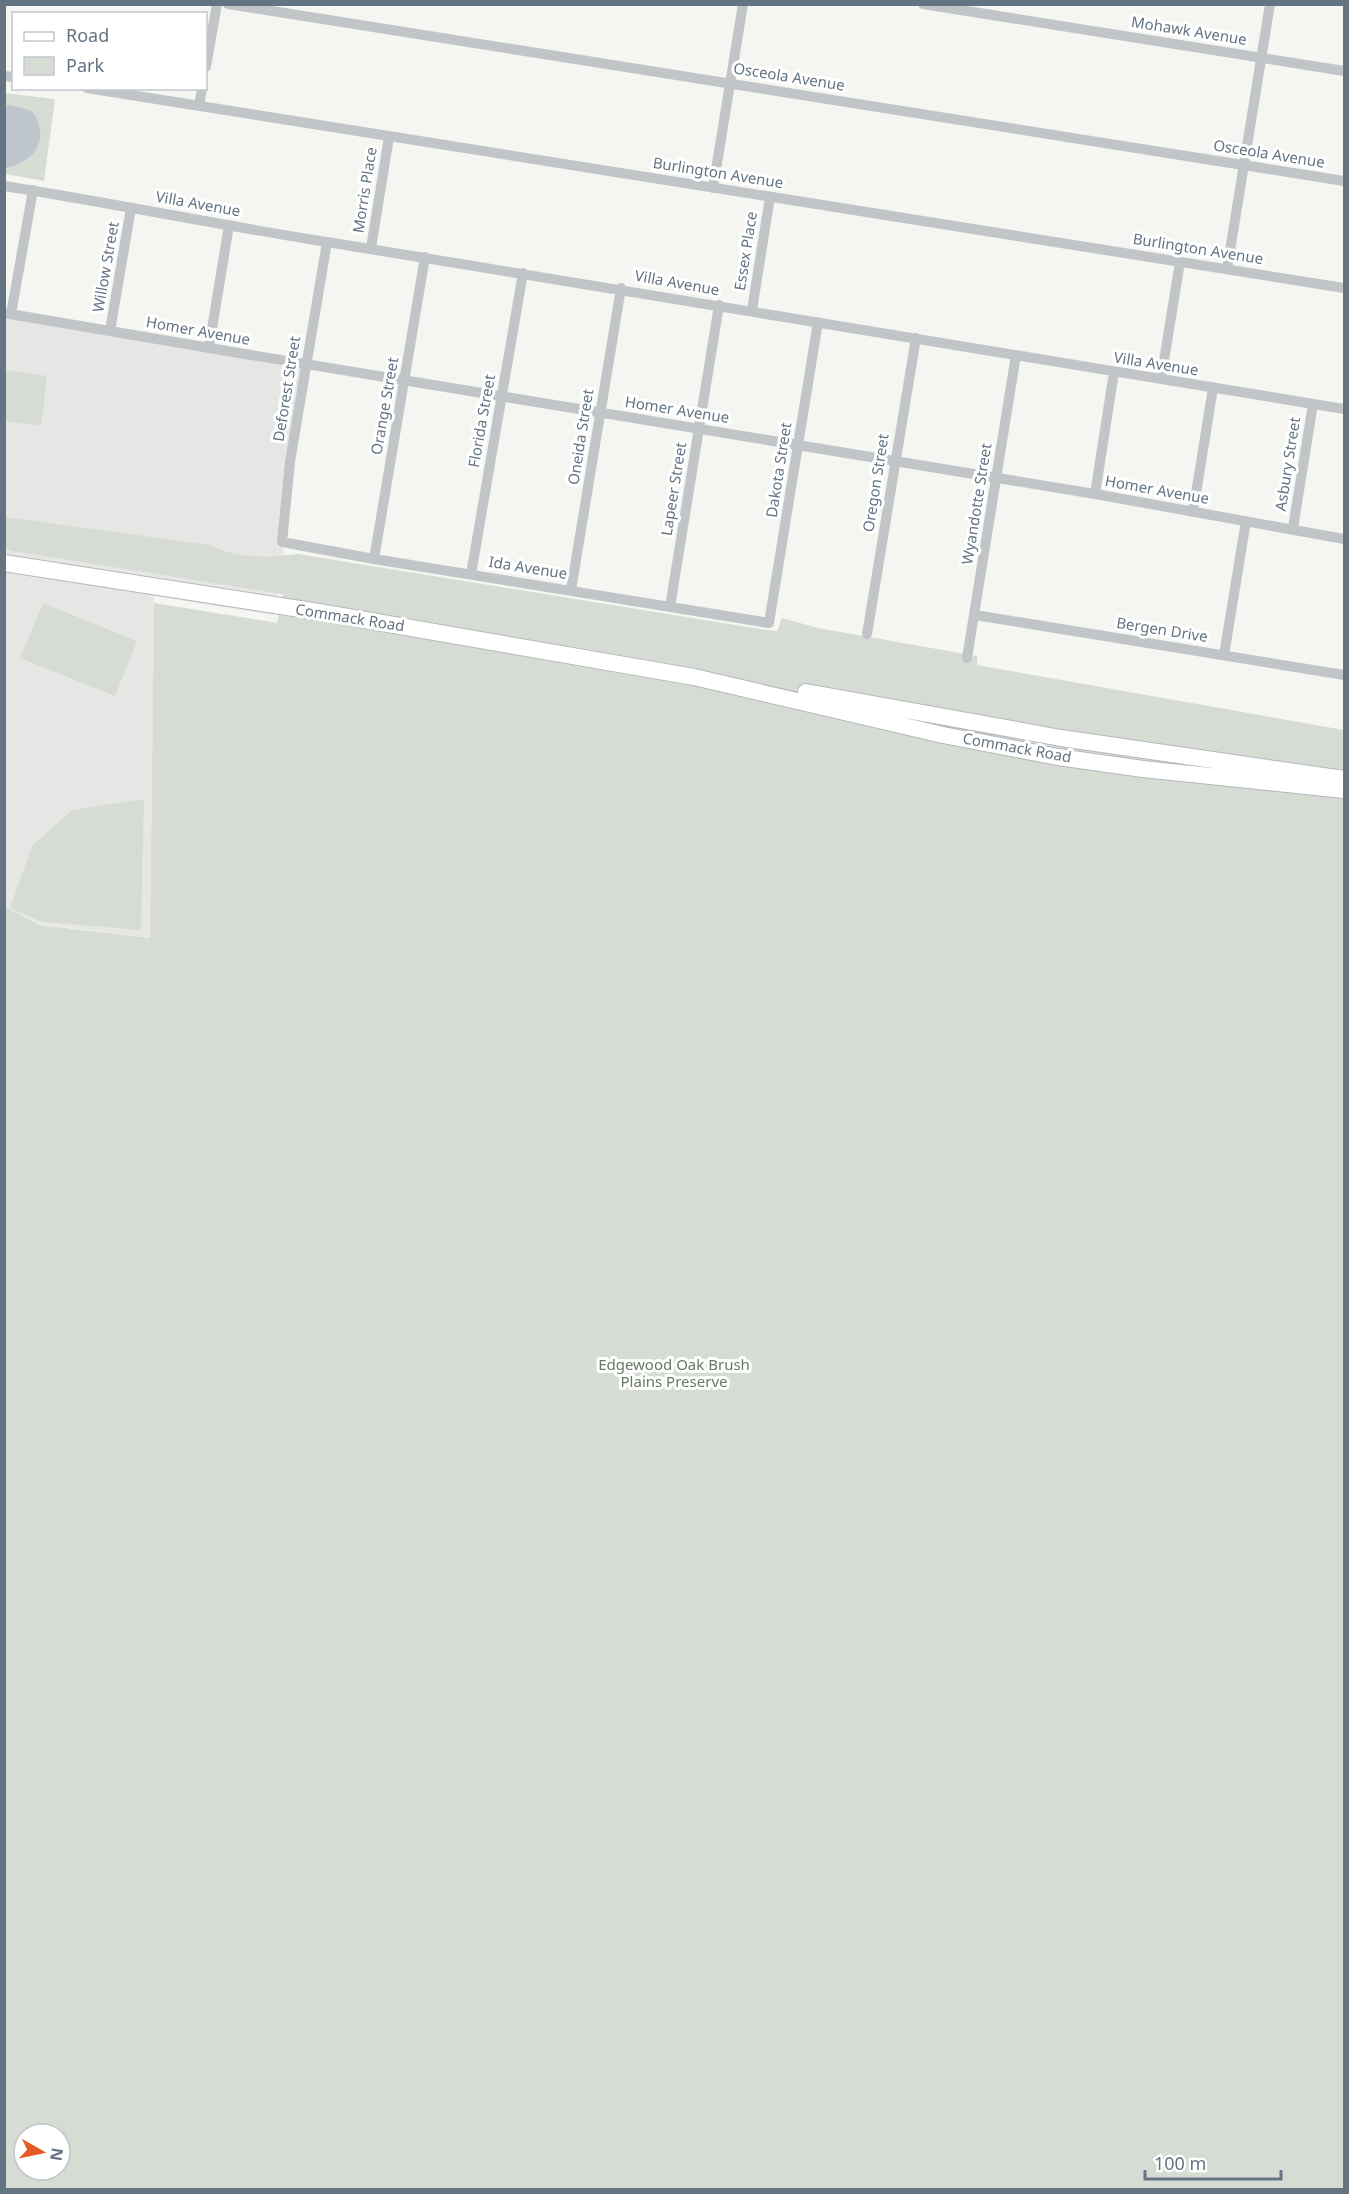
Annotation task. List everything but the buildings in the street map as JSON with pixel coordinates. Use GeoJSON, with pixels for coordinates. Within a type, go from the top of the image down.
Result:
{"type":"FeatureCollection","features":[{"type":"Feature","properties":{"kind":"main road","name":"Commack Road"},"geometry":{"type":"LineString","coordinates":[[4,563],[319,612],[694,677],[944,735],[1058,757],[1143,769],[1344,790]]}},
{"type":"Feature","properties":{"kind":"main road","name":"Commack Road"},"geometry":{"type":"LineString","coordinates":[[694,677],[754,683],[1061,738],[1344,779]]}},
{"type":"Feature","properties":{"kind":"street"},"geometry":{"type":"LineString","coordinates":[[207,61],[217,4]]}},
{"type":"Feature","properties":{"kind":"street","name":"Osceola Avenue"},"geometry":{"type":"LineString","coordinates":[[228,4],[1344,181]]}},
{"type":"Feature","properties":{"kind":"street"},"geometry":{"type":"LineString","coordinates":[[713,188],[742,4]]}},
{"type":"Feature","properties":{"kind":"street","name":"Mohawk Avenue"},"geometry":{"type":"LineString","coordinates":[[923,4],[1344,72]]}},
{"type":"Feature","properties":{"kind":"street"},"geometry":{"type":"LineString","coordinates":[[1227,269],[1270,4]]}},
{"type":"Feature","properties":{"kind":"street","name":"Burlington Avenue"},"geometry":{"type":"LineString","coordinates":[[99,90],[1344,288]]}},
{"type":"Feature","properties":{"kind":"street"},"geometry":{"type":"LineString","coordinates":[[199,106],[202,90]]}},
{"type":"Feature","properties":{"kind":"street","name":"Morris Place"},"geometry":{"type":"LineString","coordinates":[[371,248],[389,137]]}},
{"type":"Feature","properties":{"kind":"street","name":"Villa Avenue"},"geometry":{"type":"LineString","coordinates":[[4,186],[327,242],[621,288],[1344,409]]}},
{"type":"Feature","properties":{"kind":"street"},"geometry":{"type":"LineString","coordinates":[[8,313],[33,190]]}},
{"type":"Feature","properties":{"kind":"street","name":"Essex Place"},"geometry":{"type":"LineString","coordinates":[[752,310],[770,197]]}},
{"type":"Feature","properties":{"kind":"street","name":"Willow Street"},"geometry":{"type":"LineString","coordinates":[[110,331],[131,208]]}},
{"type":"Feature","properties":{"kind":"street"},"geometry":{"type":"LineString","coordinates":[[208,347],[229,225]]}},
{"type":"Feature","properties":{"kind":"street","name":"Deforest Street"},"geometry":{"type":"LineString","coordinates":[[282,542],[290,462],[327,242]]}},
{"type":"Feature","properties":{"kind":"street","name":"Orange Street"},"geometry":{"type":"LineString","coordinates":[[374,559],[425,257]]}},
{"type":"Feature","properties":{"kind":"street"},"geometry":{"type":"LineString","coordinates":[[1161,378],[1180,262]]}},
{"type":"Feature","properties":{"kind":"street","name":"Florida Street"},"geometry":{"type":"LineString","coordinates":[[471,574],[523,273]]}},
{"type":"Feature","properties":{"kind":"street","name":"Oneida Street"},"geometry":{"type":"LineString","coordinates":[[571,590],[621,288]]}},
{"type":"Feature","properties":{"kind":"street","name":"Lapeer Street"},"geometry":{"type":"LineString","coordinates":[[670,607],[720,305]]}},
{"type":"Feature","properties":{"kind":"street","name":"Homer Avenue"},"geometry":{"type":"LineString","coordinates":[[8,313],[501,397],[1095,494],[1344,539]]}},
{"type":"Feature","properties":{"kind":"street","name":"Dakota Street"},"geometry":{"type":"LineString","coordinates":[[769,624],[818,322]]}},
{"type":"Feature","properties":{"kind":"street","name":"Oregon Street"},"geometry":{"type":"LineString","coordinates":[[867,634],[916,338]]}},
{"type":"Feature","properties":{"kind":"street","name":"Wyandotte Street"},"geometry":{"type":"LineString","coordinates":[[967,658],[1016,355]]}},
{"type":"Feature","properties":{"kind":"street"},"geometry":{"type":"LineString","coordinates":[[1095,494],[1114,372]]}},
{"type":"Feature","properties":{"kind":"street"},"geometry":{"type":"LineString","coordinates":[[1192,512],[1214,388]]}},
{"type":"Feature","properties":{"kind":"street","name":"Asbury Street"},"geometry":{"type":"LineString","coordinates":[[1293,528],[1313,404]]}},
{"type":"Feature","properties":{"kind":"street"},"geometry":{"type":"LineString","coordinates":[[1224,655],[1246,521]]}},
{"type":"Feature","properties":{"kind":"street","name":"Ida Avenue"},"geometry":{"type":"LineString","coordinates":[[282,542],[769,624]]}},
{"type":"Feature","properties":{"kind":"street","name":"Bergen Drive"},"geometry":{"type":"LineString","coordinates":[[975,615],[1344,675]]}},
{"type":"Feature","properties":{"kind":"shaded area"},"geometry":{"type":"Polygon","coordinates":[[[5,105],[32,112],[39,125],[40,133],[40,141],[33,154],[21,163],[6,168],[5,105]]]}},
{"type":"Feature","properties":{"kind":"shaded area"},"geometry":{"type":"Polygon","coordinates":[[[4,313],[306,364],[277,546],[282,547],[284,552],[274,615],[154,596],[150,938],[40,924],[5,907],[4,313]]]}},
{"type":"Feature","properties":{"kind":"green space"},"geometry":{"type":"Polygon","coordinates":[[[4,93],[55,99],[44,181],[5,174],[4,93]]]}},
{"type":"Feature","properties":{"kind":"green space"},"geometry":{"type":"Polygon","coordinates":[[[5,370],[47,376],[41,426],[5,421],[5,370]]]}},
{"type":"Feature","properties":{"kind":"green space","name":"Edgewood Oak Brush Plains Preserve"},"geometry":{"type":"Polygon","coordinates":[[[5,517],[210,545],[242,555],[264,557],[298,554],[766,630],[777,631],[782,618],[818,628],[977,656],[977,665],[1344,730],[1344,2189],[5,2189],[5,907],[40,925],[150,938],[154,603],[277,623],[283,594],[12,551],[5,548],[5,517]]]}},
{"type":"Feature","properties":{"kind":"green space"},"geometry":{"type":"Polygon","coordinates":[[[43,603],[137,641],[115,696],[20,658],[43,603]]]}},
{"type":"Feature","properties":{"kind":"green space"},"geometry":{"type":"Polygon","coordinates":[[[144,799],[141,930],[43,922],[10,908],[32,846],[72,810],[144,799]]]}}]}
